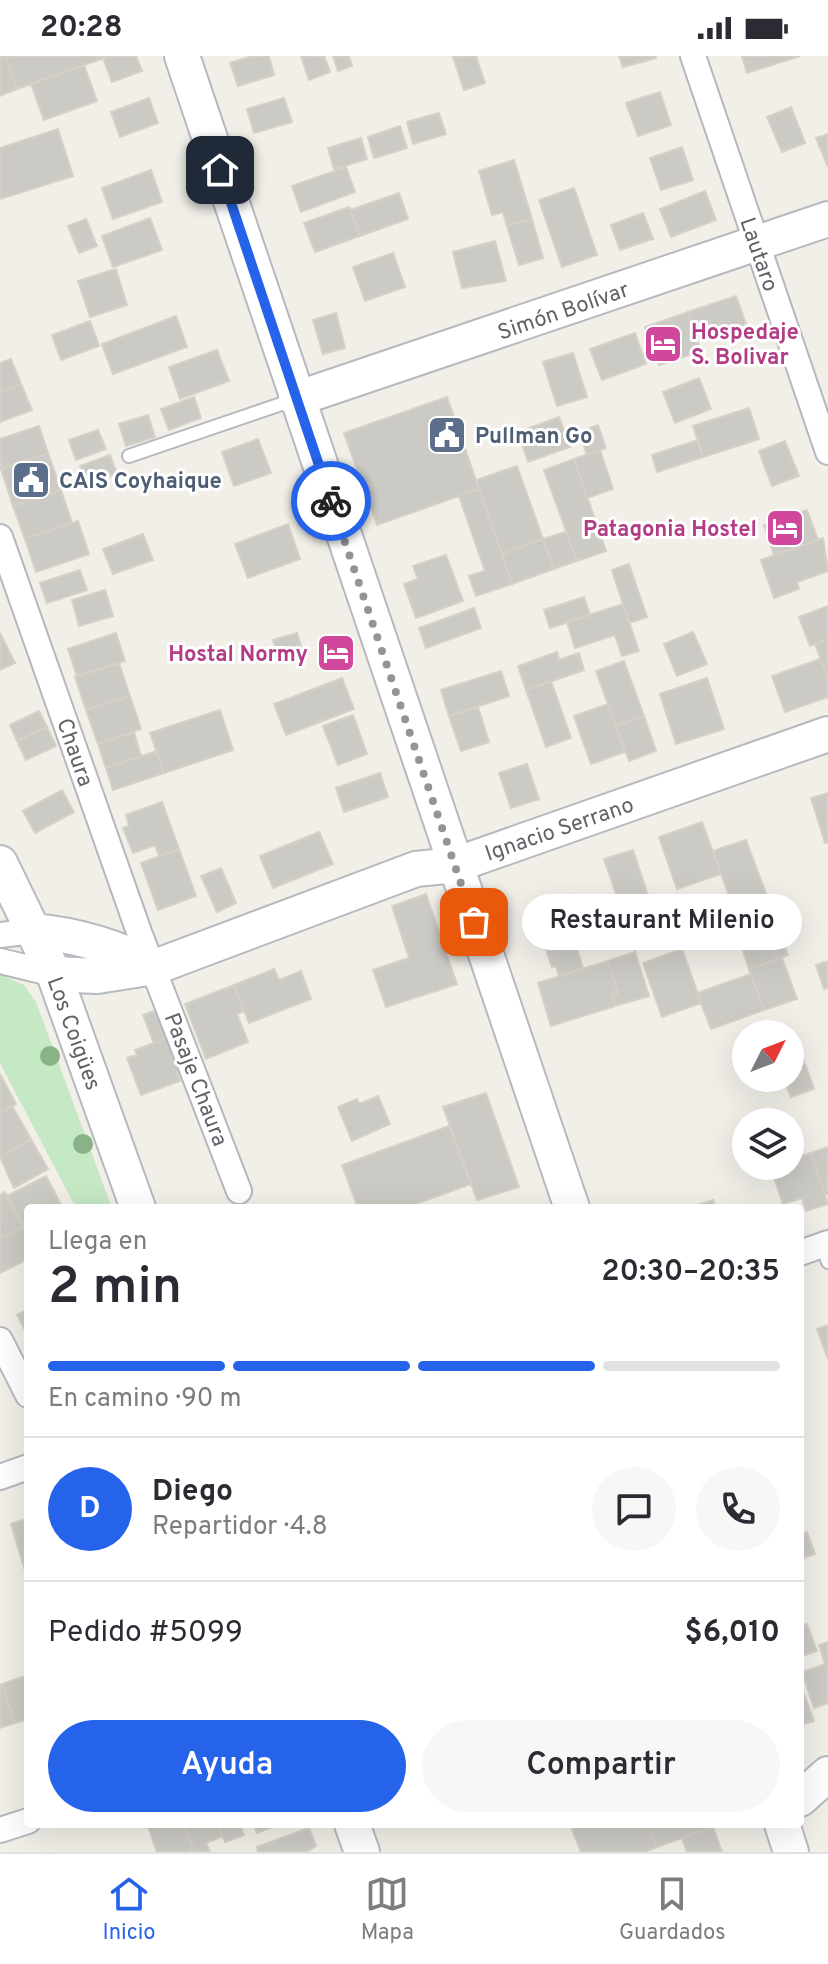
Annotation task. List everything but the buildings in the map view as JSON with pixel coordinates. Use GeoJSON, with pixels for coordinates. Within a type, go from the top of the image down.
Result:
{"type":"FeatureCollection","features":[{"type":"Feature","properties":{"kind":"main road"},"geometry":{"type":"LineString","coordinates":[[182,56],[571,1204]]}},
{"type":"Feature","properties":{"kind":"main road","name":"Simón Bolívar"},"geometry":{"type":"LineString","coordinates":[[296,399],[828,219]]}},
{"type":"Feature","properties":{"kind":"main road","name":"Ignacio Serrano"},"geometry":{"type":"LineString","coordinates":[[54,974],[97,976],[155,967],[416,869],[455,865],[828,734]]}},
{"type":"Feature","properties":{"kind":"main road","name":"Los Coigües"},"geometry":{"type":"LineString","coordinates":[[0,863],[16,933],[54,974],[137,1204]]}},
{"type":"Feature","properties":{"kind":"main road"},"geometry":{"type":"LineString","coordinates":[[16,933],[74,935],[127,952],[155,967]]}},
{"type":"Feature","properties":{"kind":"main road"},"geometry":{"type":"LineString","coordinates":[[804,1795],[828,1774]]}},
{"type":"Feature","properties":{"kind":"main road"},"geometry":{"type":"LineString","coordinates":[[353,1828],[362,1852]]}},
{"type":"Feature","properties":{"kind":"main road"},"geometry":{"type":"LineString","coordinates":[[783,1828],[791,1852]]}},
{"type":"Feature","properties":{"kind":"street","name":"Lautaro"},"geometry":{"type":"LineString","coordinates":[[693,56],[828,452]]}},
{"type":"Feature","properties":{"kind":"street","name":"Chaura"},"geometry":{"type":"LineString","coordinates":[[0,537],[139,932],[155,967]]}},
{"type":"Feature","properties":{"kind":"street","name":"Ignacio Serrano"},"geometry":{"type":"LineString","coordinates":[[0,961],[54,974]]}},
{"type":"Feature","properties":{"kind":"street","name":"Pasaje Chaura"},"geometry":{"type":"LineString","coordinates":[[155,967],[239,1191]]}},
{"type":"Feature","properties":{"kind":"street"},"geometry":{"type":"LineString","coordinates":[[0,1340],[24,1387]]}},
{"type":"Feature","properties":{"kind":"street"},"geometry":{"type":"LineString","coordinates":[[0,1477],[24,1468]]}},
{"type":"Feature","properties":{"kind":"street"},"geometry":{"type":"LineString","coordinates":[[0,1830],[24,1822]]}},
{"type":"Feature","properties":{"kind":"lane"},"geometry":{"type":"LineString","coordinates":[[129,456],[296,399]]}},
{"type":"Feature","properties":{"kind":"green space"},"geometry":{"type":"Polygon","coordinates":[[[0,975],[24,985],[36,1002],[111,1204],[74,1204],[0,1063],[0,975]]]}},
{"type":"Feature","properties":{"kind":"way so far"},"geometry":{"type":"LineString","coordinates":[[331,501],[474,922]]}},
{"type":"Feature","properties":{"kind":"place","name":"Hospedaje S. Bolivar"},"geometry":{"type":"Point","coordinates":[663,344]}},
{"type":"Feature","properties":{"kind":"place","name":"Pullman Go"},"geometry":{"type":"Point","coordinates":[447,435]}},
{"type":"Feature","properties":{"kind":"place","name":"CAIS Coyhaique"},"geometry":{"type":"Point","coordinates":[31,480]}},
{"type":"Feature","properties":{"kind":"place","name":"Patagonia Hostel"},"geometry":{"type":"Point","coordinates":[785,528]}},
{"type":"Feature","properties":{"kind":"place","name":"Hostal Normy"},"geometry":{"type":"Point","coordinates":[336,653]}},
{"type":"Feature","properties":{"kind":"place","name":"Restaurant Milenio"},"geometry":{"type":"Point","coordinates":[474,922]}},
{"type":"Feature","properties":{"kind":"route"},"geometry":{"type":"LineString","coordinates":[[220,170],[331,501]]}}]}
